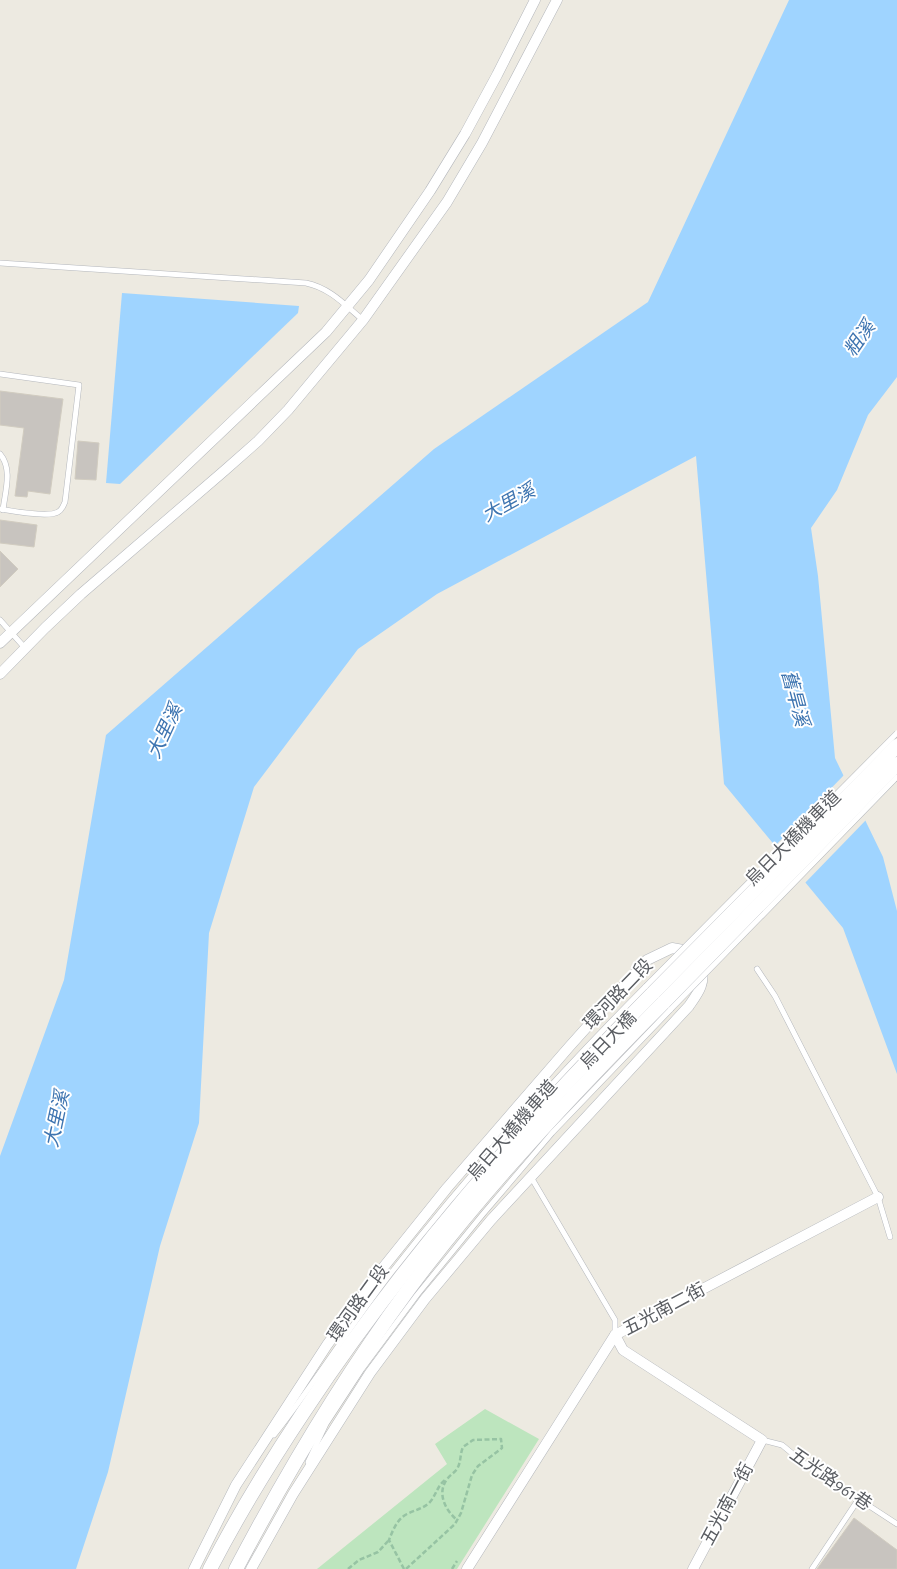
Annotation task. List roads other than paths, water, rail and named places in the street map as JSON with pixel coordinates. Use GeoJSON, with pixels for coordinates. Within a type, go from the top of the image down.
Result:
{"type":"FeatureCollection","features":[{"type":"Feature","properties":{"kind":"street"},"geometry":{"type":"LineString","coordinates":[[0,643],[326,332],[369,280],[430,191],[497,75],[535,0]]}},
{"type":"Feature","properties":{"kind":"street"},"geometry":{"type":"LineString","coordinates":[[0,674],[81,594],[258,441],[288,410],[362,320],[447,202],[482,143],[557,0]]}},
{"type":"Feature","properties":{"kind":"street","name":"烏日大橋"},"geometry":{"type":"LineString","coordinates":[[355,1364],[409,1289],[474,1207],[544,1127],[590,1067],[897,746]]}},
{"type":"Feature","properties":{"kind":"street","name":"烏日大橋"},"geometry":{"type":"LineString","coordinates":[[342,1355],[398,1280],[534,1117],[590,1067],[897,764]]}},
{"type":"Feature","properties":{"kind":"street","name":"環河路二段"},"geometry":{"type":"LineString","coordinates":[[194,1569],[245,1471],[327,1345],[382,1269],[447,1188],[562,1054],[647,960],[672,948],[683,950],[695,956],[702,969],[703,983],[689,1006],[491,1220],[425,1299],[370,1373],[293,1494],[252,1569]]}},
{"type":"Feature","properties":{"kind":"street","name":"五光南二街"},"geometry":{"type":"LineString","coordinates":[[467,1569],[615,1334],[878,1197]]}},
{"type":"Feature","properties":{"kind":"street"},"geometry":{"type":"LineString","coordinates":[[615,1334],[623,1350],[762,1440]]}},
{"type":"Feature","properties":{"kind":"street","name":"環河路二段"},"geometry":{"type":"LineString","coordinates":[[210,1569],[262,1475],[342,1355]]}},
{"type":"Feature","properties":{"kind":"street","name":"環河路二段"},"geometry":{"type":"LineString","coordinates":[[236,1569],[320,1419],[355,1364]]}},
{"type":"Feature","properties":{"kind":"street","name":"五光南一街"},"geometry":{"type":"LineString","coordinates":[[692,1569],[762,1440]]}},
{"type":"Feature","properties":{"kind":"lane"},"geometry":{"type":"LineString","coordinates":[[0,264],[306,283],[319,286],[330,292],[362,320]]}},
{"type":"Feature","properties":{"kind":"lane"},"geometry":{"type":"LineString","coordinates":[[0,374],[79,384],[65,502],[62,508],[58,512],[48,515],[2,510],[8,473],[4,458],[0,454]]}},
{"type":"Feature","properties":{"kind":"lane"},"geometry":{"type":"LineString","coordinates":[[0,620],[26,648]]}},
{"type":"Feature","properties":{"kind":"lane","name":"烏日大橋機車道"},"geometry":{"type":"LineString","coordinates":[[293,1494],[326,1424],[362,1369],[411,1302],[482,1214],[552,1133],[590,1067],[897,733]]}},
{"type":"Feature","properties":{"kind":"lane","name":"烏日大橋機車道"},"geometry":{"type":"LineString","coordinates":[[245,1471],[298,1405],[390,1274],[457,1193],[897,777]]}},
{"type":"Feature","properties":{"kind":"lane"},"geometry":{"type":"LineString","coordinates":[[757,969],[775,996],[878,1197],[890,1237]]}},
{"type":"Feature","properties":{"kind":"lane"},"geometry":{"type":"LineString","coordinates":[[531,1177],[614,1320],[615,1334]]}},
{"type":"Feature","properties":{"kind":"lane","name":"五光路961巷"},"geometry":{"type":"LineString","coordinates":[[762,1440],[782,1445],[805,1464],[897,1524]]}},
{"type":"Feature","properties":{"kind":"lane"},"geometry":{"type":"LineString","coordinates":[[812,1569],[858,1500]]}},
{"type":"Feature","properties":{"kind":"water"},"geometry":{"type":"Polygon","coordinates":[[[789,0],[897,0],[897,377],[868,415],[837,490],[811,528],[818,576],[835,758],[883,857],[897,911],[897,1074],[843,928],[724,784],[696,456],[437,594],[358,649],[254,787],[209,933],[199,1123],[160,1246],[108,1472],[76,1569],[0,1569],[0,1156],[64,980],[106,735],[434,449],[648,302],[789,0]]]}},
{"type":"Feature","properties":{"kind":"water"},"geometry":{"type":"Polygon","coordinates":[[[122,293],[299,306],[298,313],[120,484],[106,483],[122,293]]]}},
{"type":"Feature","properties":{"kind":"water label","name":"粗溪"},"geometry":{"type":"Point","coordinates":[859,338]}},
{"type":"Feature","properties":{"kind":"water label","name":"大里溪"},"geometry":{"type":"Point","coordinates":[508,502]}},
{"type":"Feature","properties":{"kind":"water label","name":"舊旱溪"},"geometry":{"type":"Point","coordinates":[796,698]}},
{"type":"Feature","properties":{"kind":"water label","name":"大里溪"},"geometry":{"type":"Point","coordinates":[164,731]}},
{"type":"Feature","properties":{"kind":"water label","name":"大里溪"},"geometry":{"type":"Point","coordinates":[56,1119]}}]}
